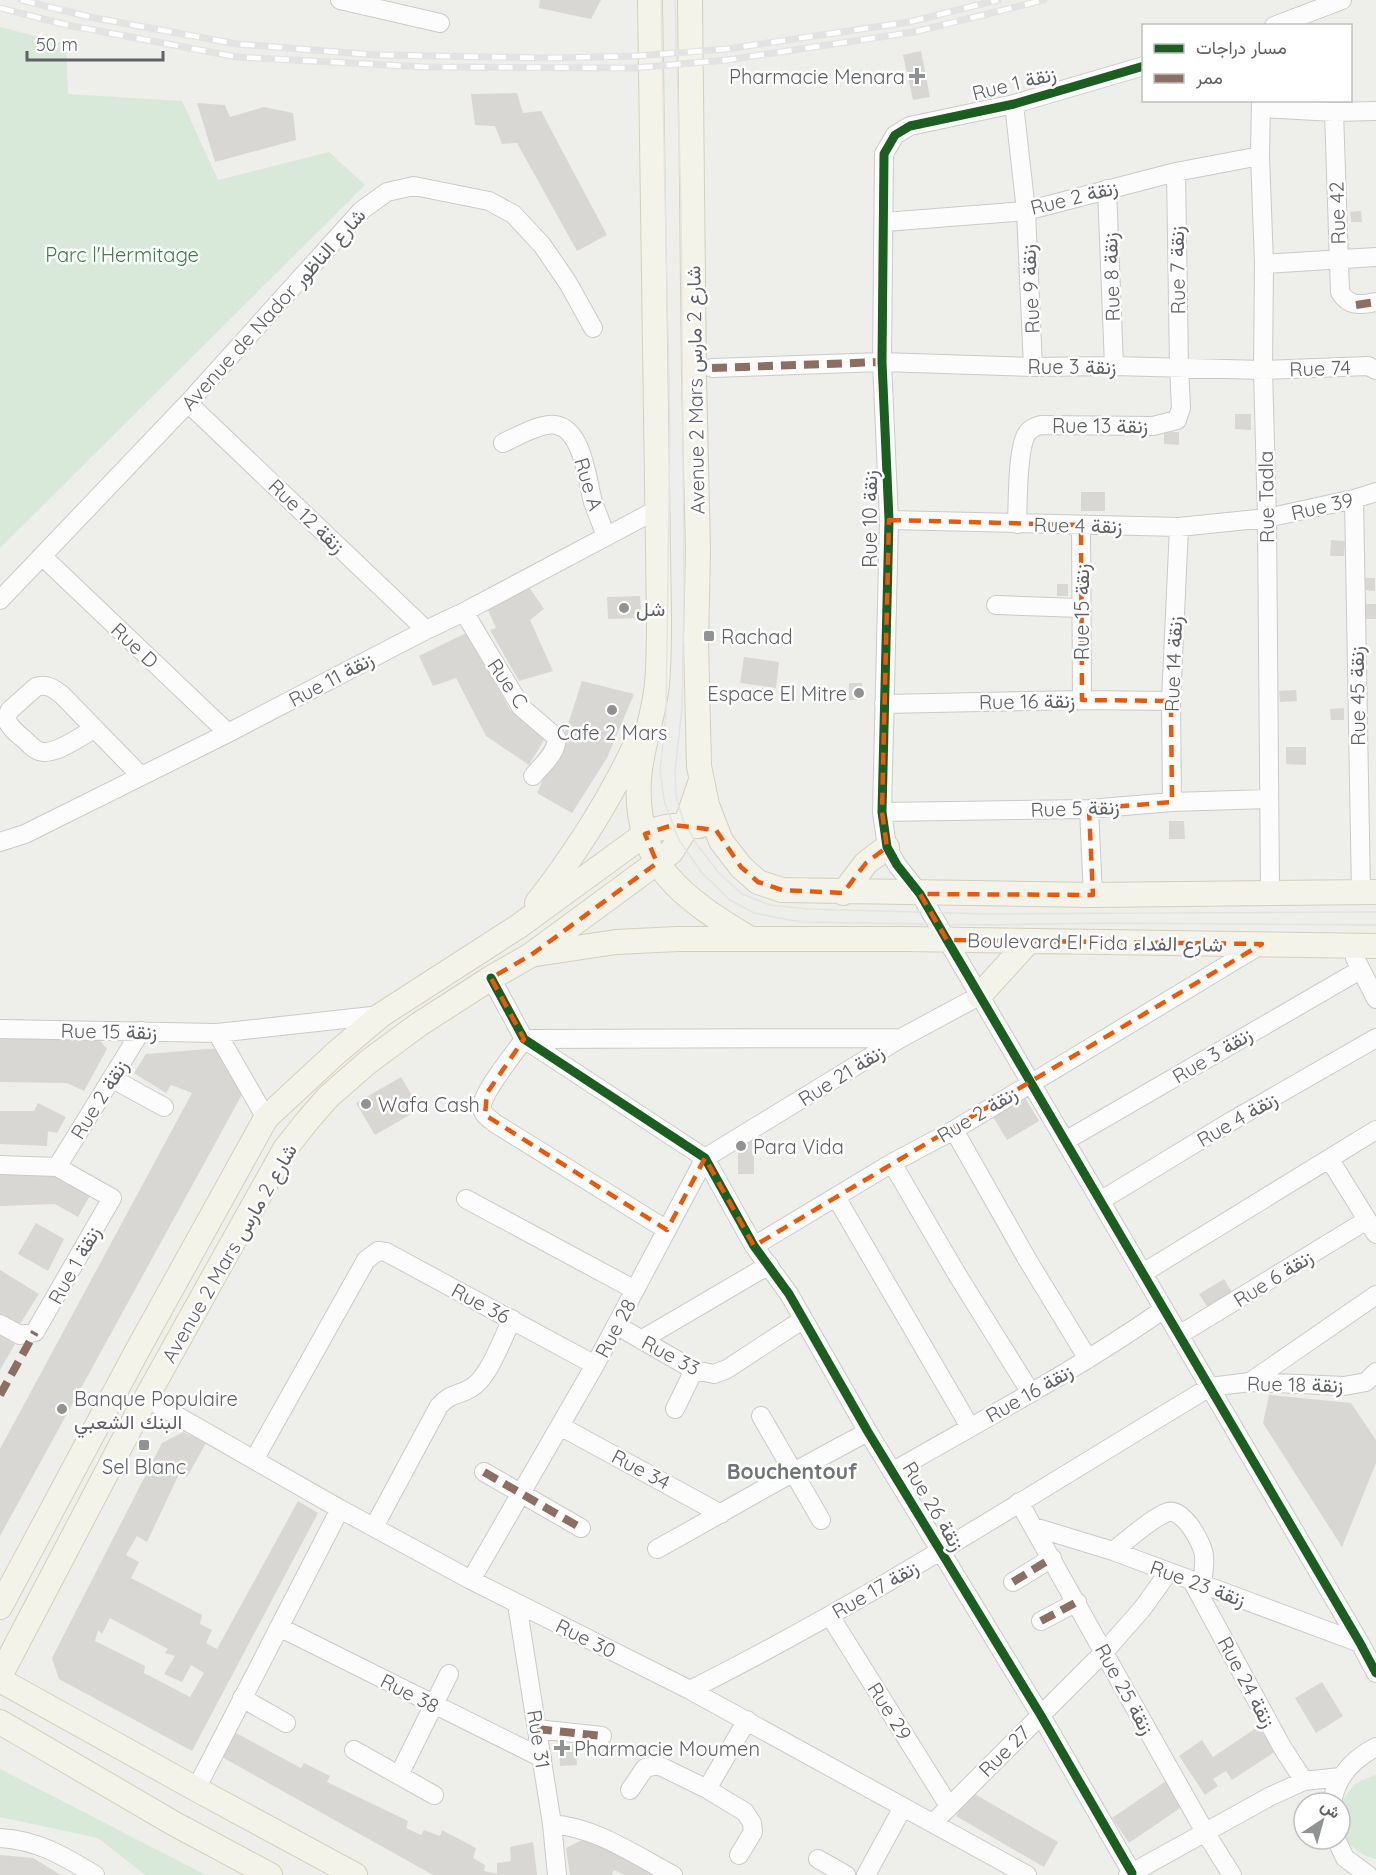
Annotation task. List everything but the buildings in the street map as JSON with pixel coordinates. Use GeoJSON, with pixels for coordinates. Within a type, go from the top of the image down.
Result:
{"type":"FeatureCollection","features":[{"type":"Feature","properties":{"kind":"main road","name":"Avenue 2 Mars شارع 2 مارس"},"geometry":{"type":"LineString","coordinates":[[650,0],[659,619],[657,686],[652,709]]}},
{"type":"Feature","properties":{"kind":"main road","name":"Avenue 2 Mars شارع 2 مارس"},"geometry":{"type":"LineString","coordinates":[[0,1678],[146,1398],[285,1149],[308,1120],[328,1097],[368,1062],[418,1025],[531,954],[671,852],[686,825],[701,780],[697,744],[698,551],[690,0]]}},
{"type":"Feature","properties":{"kind":"main road"},"geometry":{"type":"LineString","coordinates":[[652,709],[639,777],[639,805],[645,834],[657,862],[693,903],[749,938]]}},
{"type":"Feature","properties":{"kind":"main road"},"geometry":{"type":"LineString","coordinates":[[519,926],[568,863],[597,816],[620,777],[652,709]]}},
{"type":"Feature","properties":{"kind":"main road"},"geometry":{"type":"LineString","coordinates":[[701,780],[706,805],[721,841],[741,867],[758,882],[782,890],[843,893],[1093,895],[1368,892]]}},
{"type":"Feature","properties":{"kind":"main road","name":"Avenue 2 Mars شارع 2 مارس"},"geometry":{"type":"LineString","coordinates":[[0,1607],[137,1351],[266,1118],[381,1015],[519,926],[645,834],[673,825],[704,826],[716,830]]}},
{"type":"Feature","properties":{"kind":"main road"},"geometry":{"type":"LineString","coordinates":[[843,893],[866,862],[887,847]]}},
{"type":"Feature","properties":{"kind":"main road","name":"Boulevard El Fida شارع الفداء"},"geometry":{"type":"LineString","coordinates":[[531,954],[616,942],[749,938],[1376,946]]}},
{"type":"Feature","properties":{"kind":"main road"},"geometry":{"type":"LineString","coordinates":[[979,996],[1029,941]]}},
{"type":"Feature","properties":{"kind":"main road"},"geometry":{"type":"LineString","coordinates":[[0,1678],[196,1790],[355,1875]]}},
{"type":"Feature","properties":{"kind":"main road"},"geometry":{"type":"LineString","coordinates":[[0,1722],[270,1875]]}},
{"type":"Feature","properties":{"kind":"street"},"geometry":{"type":"LineString","coordinates":[[340,0],[440,23]]}},
{"type":"Feature","properties":{"kind":"street"},"geometry":{"type":"LineString","coordinates":[[1279,24],[1342,0]]}},
{"type":"Feature","properties":{"kind":"street","name":"Rue 1 زنقة"},"geometry":{"type":"LineString","coordinates":[[895,135],[910,126],[1014,104],[1142,66]]}},
{"type":"Feature","properties":{"kind":"street","name":"Rue 9 زنقة"},"geometry":{"type":"LineString","coordinates":[[1014,104],[1026,211],[1034,367]]}},
{"type":"Feature","properties":{"kind":"street"},"geometry":{"type":"LineString","coordinates":[[1261,104],[1334,112],[1376,111]]}},
{"type":"Feature","properties":{"kind":"street","name":"Rue Tadla"},"geometry":{"type":"LineString","coordinates":[[1261,104],[1270,894]]}},
{"type":"Feature","properties":{"kind":"street","name":"Rue 42"},"geometry":{"type":"LineString","coordinates":[[1334,112],[1340,292],[1344,299],[1356,305],[1376,302]]}},
{"type":"Feature","properties":{"kind":"street","name":"Rue 10 زنقة"},"geometry":{"type":"LineString","coordinates":[[895,135],[884,154],[882,362],[889,520],[882,812],[887,847],[897,866],[920,894],[1376,1673]]}},
{"type":"Feature","properties":{"kind":"street","name":"Rue 2 زنقة"},"geometry":{"type":"LineString","coordinates":[[885,222],[1026,211],[1176,172],[1260,156]]}},
{"type":"Feature","properties":{"kind":"street","name":"Rue 7 زنقة"},"geometry":{"type":"LineString","coordinates":[[1176,172],[1179,368]]}},
{"type":"Feature","properties":{"kind":"street","name":"Avenue de Nador شارع الناظور"},"geometry":{"type":"LineString","coordinates":[[0,600],[188,403],[362,210],[387,192],[414,186],[489,201],[513,214],[542,245],[568,283],[593,328]]}},
{"type":"Feature","properties":{"kind":"street","name":"Rue 8 زنقة"},"geometry":{"type":"LineString","coordinates":[[1107,189],[1114,366]]}},
{"type":"Feature","properties":{"kind":"street"},"geometry":{"type":"LineString","coordinates":[[1264,264],[1376,257]]}},
{"type":"Feature","properties":{"kind":"street","name":"Rue 3 زنقة"},"geometry":{"type":"LineString","coordinates":[[712,368],[882,362],[1034,367],[1114,366],[1263,370]]}},
{"type":"Feature","properties":{"kind":"street","name":"Rue 74"},"geometry":{"type":"LineString","coordinates":[[1263,370],[1368,366],[1376,370]]}},
{"type":"Feature","properties":{"kind":"street","name":"Rue 13 زنقة"},"geometry":{"type":"LineString","coordinates":[[1017,524],[1022,452],[1025,436],[1031,429],[1041,425],[1153,426],[1177,420],[1181,408],[1179,368]]}},
{"type":"Feature","properties":{"kind":"street","name":"Rue 12 زنقة"},"geometry":{"type":"LineString","coordinates":[[188,403],[426,630]]}},
{"type":"Feature","properties":{"kind":"street","name":"Rue A"},"geometry":{"type":"LineString","coordinates":[[503,443],[541,426],[556,425],[569,432],[583,459],[593,501],[606,537]]}},
{"type":"Feature","properties":{"kind":"street","name":"Rue 39"},"geometry":{"type":"LineString","coordinates":[[1267,518],[1376,492]]}},
{"type":"Feature","properties":{"kind":"street","name":"Rue 45 زنقة"},"geometry":{"type":"LineString","coordinates":[[1354,499],[1367,799],[1368,892]]}},
{"type":"Feature","properties":{"kind":"street","name":"Rue 11 زنقة"},"geometry":{"type":"LineString","coordinates":[[0,842],[25,834],[228,733],[658,509]]}},
{"type":"Feature","properties":{"kind":"street","name":"Rue 4 زنقة"},"geometry":{"type":"LineString","coordinates":[[889,520],[1179,527],[1267,518]]}},
{"type":"Feature","properties":{"kind":"street","name":"Rue 15 زنقة"},"geometry":{"type":"LineString","coordinates":[[1081,525],[1082,700]]}},
{"type":"Feature","properties":{"kind":"street","name":"Rue 14 زنقة"},"geometry":{"type":"LineString","coordinates":[[1172,802],[1171,701],[1179,527]]}},
{"type":"Feature","properties":{"kind":"street","name":"Rue D"},"geometry":{"type":"LineString","coordinates":[[42,556],[228,733]]}},
{"type":"Feature","properties":{"kind":"street"},"geometry":{"type":"LineString","coordinates":[[996,605],[1080,608]]}},
{"type":"Feature","properties":{"kind":"street","name":"Rue C"},"geometry":{"type":"LineString","coordinates":[[464,612],[521,707],[556,737],[557,742],[553,751],[533,776]]}},
{"type":"Feature","properties":{"kind":"street"},"geometry":{"type":"LineString","coordinates":[[94,729],[53,752],[45,753],[37,751],[14,731],[6,718],[10,710],[36,687],[46,685],[62,695],[141,776]]}},
{"type":"Feature","properties":{"kind":"street","name":"Rue 16 زنقة"},"geometry":{"type":"LineString","coordinates":[[884,704],[1082,700],[1171,701]]}},
{"type":"Feature","properties":{"kind":"street","name":"Rue 5 زنقة"},"geometry":{"type":"LineString","coordinates":[[882,812],[1089,809],[1172,802],[1268,799]]}},
{"type":"Feature","properties":{"kind":"street"},"geometry":{"type":"LineString","coordinates":[[1089,809],[1093,895]]}},
{"type":"Feature","properties":{"kind":"street","name":"Rue 2 زنقة"},"geometry":{"type":"LineString","coordinates":[[754,1246],[892,1163],[954,1130],[1262,944]]}},
{"type":"Feature","properties":{"kind":"street"},"geometry":{"type":"LineString","coordinates":[[1349,946],[1376,999]]}},
{"type":"Feature","properties":{"kind":"street","name":"Rue 3 زنقة"},"geometry":{"type":"LineString","coordinates":[[1065,1141],[1360,970]]}},
{"type":"Feature","properties":{"kind":"street"},"geometry":{"type":"LineString","coordinates":[[490,978],[524,1039],[705,1158]]}},
{"type":"Feature","properties":{"kind":"street","name":"Rue 21 زنقة"},"geometry":{"type":"LineString","coordinates":[[705,1158],[901,1038],[979,996]]}},
{"type":"Feature","properties":{"kind":"street","name":"Rue 15 زنقة"},"geometry":{"type":"LineString","coordinates":[[0,1029],[217,1033],[381,1015]]}},
{"type":"Feature","properties":{"kind":"street","name":"Rue 2 زنقة"},"geometry":{"type":"LineString","coordinates":[[57,1167],[141,1031]]}},
{"type":"Feature","properties":{"kind":"street"},"geometry":{"type":"LineString","coordinates":[[217,1033],[266,1118]]}},
{"type":"Feature","properties":{"kind":"street"},"geometry":{"type":"LineString","coordinates":[[524,1039],[901,1038]]}},
{"type":"Feature","properties":{"kind":"street","name":"Rue 4 زنقة"},"geometry":{"type":"LineString","coordinates":[[1100,1201],[1230,1122],[1376,1038]]}},
{"type":"Feature","properties":{"kind":"street"},"geometry":{"type":"LineString","coordinates":[[524,1039],[487,1093],[482,1107],[485,1115],[667,1230]]}},
{"type":"Feature","properties":{"kind":"street"},"geometry":{"type":"LineString","coordinates":[[113,1079],[164,1107]]}},
{"type":"Feature","properties":{"kind":"street"},"geometry":{"type":"LineString","coordinates":[[954,1130],[1027,1259],[1088,1359]]}},
{"type":"Feature","properties":{"kind":"street"},"geometry":{"type":"LineString","coordinates":[[1143,1273],[1376,1130]]}},
{"type":"Feature","properties":{"kind":"street","name":"Rue 28"},"geometry":{"type":"LineString","coordinates":[[471,1580],[596,1365],[705,1158]]}},
{"type":"Feature","properties":{"kind":"street","name":"Rue 26 زنقة"},"geometry":{"type":"LineString","coordinates":[[705,1158],[754,1246],[789,1294],[868,1432],[1041,1714],[1130,1874]]}},
{"type":"Feature","properties":{"kind":"street"},"geometry":{"type":"LineString","coordinates":[[1330,1160],[1371,1227]]}},
{"type":"Feature","properties":{"kind":"street"},"geometry":{"type":"LineString","coordinates":[[892,1163],[958,1276],[1031,1393]]}},
{"type":"Feature","properties":{"kind":"street"},"geometry":{"type":"LineString","coordinates":[[0,1165],[57,1167]]}},
{"type":"Feature","properties":{"kind":"street","name":"Rue 1 زنقة"},"geometry":{"type":"LineString","coordinates":[[0,1324],[20,1335],[35,1332],[112,1198],[57,1167]]}},
{"type":"Feature","properties":{"kind":"street"},"geometry":{"type":"LineString","coordinates":[[836,1197],[970,1427]]}},
{"type":"Feature","properties":{"kind":"street"},"geometry":{"type":"LineString","coordinates":[[465,1199],[635,1290]]}},
{"type":"Feature","properties":{"kind":"street","name":"Rue 6 زنقة"},"geometry":{"type":"LineString","coordinates":[[1179,1335],[1371,1227]]}},
{"type":"Feature","properties":{"kind":"street","name":"Rue 36"},"geometry":{"type":"LineString","coordinates":[[254,1460],[366,1260],[378,1251],[386,1252],[596,1365]]}},
{"type":"Feature","properties":{"kind":"street"},"geometry":{"type":"LineString","coordinates":[[641,1340],[770,1265]]}},
{"type":"Feature","properties":{"kind":"street"},"geometry":{"type":"LineString","coordinates":[[1250,1382],[1376,1295]]}},
{"type":"Feature","properties":{"kind":"street","name":"Rue 16 زنقة"},"geometry":{"type":"LineString","coordinates":[[892,1472],[1088,1359],[1164,1309]]}},
{"type":"Feature","properties":{"kind":"street"},"geometry":{"type":"LineString","coordinates":[[374,1527],[439,1406],[454,1394],[470,1389],[477,1383],[486,1371],[512,1319]]}},
{"type":"Feature","properties":{"kind":"street","name":"Rue 33"},"geometry":{"type":"LineString","coordinates":[[616,1325],[694,1370],[714,1374],[727,1369],[802,1320]]}},
{"type":"Feature","properties":{"kind":"street"},"geometry":{"type":"LineString","coordinates":[[675,1408],[694,1370]]}},
{"type":"Feature","properties":{"kind":"street","name":"Rue 18 زنقة"},"geometry":{"type":"LineString","coordinates":[[1210,1387],[1250,1382],[1344,1386],[1366,1382],[1376,1372]]}},
{"type":"Feature","properties":{"kind":"street","name":"Rue 17 زنقة"},"geometry":{"type":"LineString","coordinates":[[690,1690],[763,1654],[831,1616],[1210,1387]]}},
{"type":"Feature","properties":{"kind":"street","name":"Rue 30"},"geometry":{"type":"LineString","coordinates":[[146,1398],[340,1509],[471,1580],[747,1720],[1028,1875]]}},
{"type":"Feature","properties":{"kind":"street"},"geometry":{"type":"LineString","coordinates":[[761,1416],[821,1520]]}},
{"type":"Feature","properties":{"kind":"street","name":"Rue 34"},"geometry":{"type":"LineString","coordinates":[[560,1426],[721,1514]]}},
{"type":"Feature","properties":{"kind":"street"},"geometry":{"type":"LineString","coordinates":[[657,1549],[792,1471],[868,1432]]}},
{"type":"Feature","properties":{"kind":"street"},"geometry":{"type":"LineString","coordinates":[[484,1472],[581,1528]]}},
{"type":"Feature","properties":{"kind":"street","name":"Rue 25 زنقة"},"geometry":{"type":"LineString","coordinates":[[1019,1502],[1205,1832],[1232,1875]]}},
{"type":"Feature","properties":{"kind":"street"},"geometry":{"type":"LineString","coordinates":[[196,1790],[340,1509]]}},
{"type":"Feature","properties":{"kind":"street"},"geometry":{"type":"LineString","coordinates":[[1113,1551],[1160,1516],[1173,1511],[1185,1518],[1203,1550],[1197,1583]]}},
{"type":"Feature","properties":{"kind":"street","name":"Rue 23 زنقة"},"geometry":{"type":"LineString","coordinates":[[1034,1527],[1113,1551],[1360,1643]]}},
{"type":"Feature","properties":{"kind":"street"},"geometry":{"type":"LineString","coordinates":[[1012,1582],[1052,1558]]}},
{"type":"Feature","properties":{"kind":"street","name":"Rue 27"},"geometry":{"type":"LineString","coordinates":[[934,1822],[1105,1651],[1142,1609],[1168,1573]]}},
{"type":"Feature","properties":{"kind":"street","name":"Rue 24 زنقة"},"geometry":{"type":"LineString","coordinates":[[1197,1583],[1282,1748],[1304,1781]]}},
{"type":"Feature","properties":{"kind":"street"},"geometry":{"type":"LineString","coordinates":[[1041,1621],[1077,1602]]}},
{"type":"Feature","properties":{"kind":"street","name":"Rue 31"},"geometry":{"type":"LineString","coordinates":[[517,1604],[552,1824],[557,1875]]}},
{"type":"Feature","properties":{"kind":"street","name":"Rue 29"},"geometry":{"type":"LineString","coordinates":[[831,1616],[949,1806]]}},
{"type":"Feature","properties":{"kind":"street","name":"Rue 38"},"geometry":{"type":"LineString","coordinates":[[279,1627],[542,1758]]}},
{"type":"Feature","properties":{"kind":"street"},"geometry":{"type":"LineString","coordinates":[[399,1775],[449,1674]]}},
{"type":"Feature","properties":{"kind":"street"},"geometry":{"type":"LineString","coordinates":[[242,1698],[286,1723]]}},
{"type":"Feature","properties":{"kind":"street"},"geometry":{"type":"LineString","coordinates":[[707,1789],[747,1720]]}},
{"type":"Feature","properties":{"kind":"street"},"geometry":{"type":"LineString","coordinates":[[537,1729],[602,1736]]}},
{"type":"Feature","properties":{"kind":"street"},"geometry":{"type":"LineString","coordinates":[[1336,1791],[1340,1777],[1362,1755],[1376,1747]]}},
{"type":"Feature","properties":{"kind":"street"},"geometry":{"type":"LineString","coordinates":[[354,1750],[434,1795]]}},
{"type":"Feature","properties":{"kind":"street"},"geometry":{"type":"LineString","coordinates":[[630,1790],[645,1768],[658,1765],[707,1789],[744,1812],[752,1822],[753,1832],[739,1856]]}},
{"type":"Feature","properties":{"kind":"street"},"geometry":{"type":"LineString","coordinates":[[1130,1874],[1270,1796],[1304,1781],[1340,1777]]}},
{"type":"Feature","properties":{"kind":"street"},"geometry":{"type":"LineString","coordinates":[[866,1875],[903,1807]]}},
{"type":"Feature","properties":{"kind":"street"},"geometry":{"type":"LineString","coordinates":[[552,1824],[574,1826],[589,1831],[672,1875]]}},
{"type":"Feature","properties":{"kind":"street"},"geometry":{"type":"LineString","coordinates":[[0,1838],[20,1839],[60,1854],[95,1875]]}},
{"type":"Feature","properties":{"kind":"street"},"geometry":{"type":"LineString","coordinates":[[1340,1851],[1345,1866],[1368,1875]]}},
{"type":"Feature","properties":{"kind":"street"},"geometry":{"type":"LineString","coordinates":[[819,1859],[846,1875]]}},
{"type":"Feature","properties":{"kind":"highlighted area"},"geometry":{"type":"Polygon","coordinates":[[[889,520],[1081,525],[1082,700],[1171,701],[1172,802],[1089,809],[1093,895],[920,894],[947,940],[1262,944],[754,1246],[705,1158],[667,1230],[485,1115],[487,1093],[524,1039],[491,978],[531,955],[657,863],[645,834],[673,825],[716,830],[741,867],[758,882],[782,890],[843,893],[866,863],[887,847],[882,812],[889,520]]]}},
{"type":"Feature","properties":{"kind":"green space","name":"Parc l'Hermitage"},"geometry":{"type":"Polygon","coordinates":[[[0,27],[66,44],[68,94],[182,101],[218,180],[329,152],[365,185],[0,548],[0,27]]]}},
{"type":"Feature","properties":{"kind":"green space"},"geometry":{"type":"Polygon","coordinates":[[[0,1769],[206,1875],[145,1875],[98,1838],[0,1817],[0,1769]]]}},
{"type":"Feature","properties":{"kind":"green space"},"geometry":{"type":"Polygon","coordinates":[[[1376,1775],[1376,1859],[1365,1855],[1352,1846],[1352,1791],[1350,1791],[1353,1786],[1376,1775]]]}},
{"type":"Feature","properties":{"kind":"tram line"},"geometry":{"type":"LineString","coordinates":[[661,0],[670,431],[666,715],[660,771],[664,800],[679,840],[702,873],[730,900],[754,913],[800,922],[980,925],[1106,923],[1376,925]]}},
{"type":"Feature","properties":{"kind":"tram line"},"geometry":{"type":"LineString","coordinates":[[675,0],[681,203],[684,589],[682,708],[675,772],[676,796],[683,820],[698,846],[719,873],[742,894],[770,905],[808,909],[988,914],[1376,912]]}},
{"type":"Feature","properties":{"kind":"railway"},"geometry":{"type":"LineString","coordinates":[[21,0],[90,17],[237,44],[376,55],[551,58],[636,56],[727,49],[909,22],[998,0]]}},
{"type":"Feature","properties":{"kind":"railway"},"geometry":{"type":"LineString","coordinates":[[0,8],[67,25],[237,57],[426,67],[634,68],[727,60],[914,32],[1044,0]]}},
{"type":"Feature","properties":{"kind":"marked path"},"geometry":{"type":"LineString","coordinates":[[1356,305],[1376,302]]}},
{"type":"Feature","properties":{"kind":"marked path"},"geometry":{"type":"LineString","coordinates":[[712,368],[882,362]]}},
{"type":"Feature","properties":{"kind":"marked path"},"geometry":{"type":"LineString","coordinates":[[0,1395],[35,1332]]}},
{"type":"Feature","properties":{"kind":"marked path"},"geometry":{"type":"LineString","coordinates":[[484,1472],[581,1528]]}},
{"type":"Feature","properties":{"kind":"marked path"},"geometry":{"type":"LineString","coordinates":[[1013,1582],[1052,1558]]}},
{"type":"Feature","properties":{"kind":"marked path"},"geometry":{"type":"LineString","coordinates":[[1041,1621],[1077,1602]]}},
{"type":"Feature","properties":{"kind":"marked path"},"geometry":{"type":"LineString","coordinates":[[537,1729],[602,1736]]}},
{"type":"Feature","properties":{"kind":"cycle path"},"geometry":{"type":"LineString","coordinates":[[1142,67],[1014,104],[910,126],[895,135],[884,154],[882,362],[889,520],[882,812],[887,847],[897,865],[920,894],[1376,1673]]}},
{"type":"Feature","properties":{"kind":"cycle path"},"geometry":{"type":"LineString","coordinates":[[491,978],[524,1039],[705,1158],[754,1246],[789,1294],[868,1432],[1040,1714],[1132,1873]]}},
{"type":"Feature","properties":{"kind":"place","name":"Pharmacie Menara"},"geometry":{"type":"Point","coordinates":[917,76]}},
{"type":"Feature","properties":{"kind":"place","name":"شل"},"geometry":{"type":"Point","coordinates":[624,608]}},
{"type":"Feature","properties":{"kind":"place","name":"Rachad"},"geometry":{"type":"Point","coordinates":[709,636]}},
{"type":"Feature","properties":{"kind":"place","name":"Espace El Mitre"},"geometry":{"type":"Point","coordinates":[859,693]}},
{"type":"Feature","properties":{"kind":"place","name":"Cafe 2 Mars"},"geometry":{"type":"Point","coordinates":[612,710]}},
{"type":"Feature","properties":{"kind":"place","name":"Wafa Cash"},"geometry":{"type":"Point","coordinates":[366,1104]}},
{"type":"Feature","properties":{"kind":"place","name":"Para Vida"},"geometry":{"type":"Point","coordinates":[741,1146]}},
{"type":"Feature","properties":{"kind":"place","name":"Banque Populaire البنك الشعبي"},"geometry":{"type":"Point","coordinates":[62,1409]}},
{"type":"Feature","properties":{"kind":"place","name":"Sel Blanc"},"geometry":{"type":"Point","coordinates":[144,1445]}},
{"type":"Feature","properties":{"kind":"place","name":"Pharmacie Moumen"},"geometry":{"type":"Point","coordinates":[562,1748]}},
{"type":"Feature","properties":{"kind":"district","name":"Bouchentouf"},"geometry":{"type":"Point","coordinates":[792,1471]}}]}
